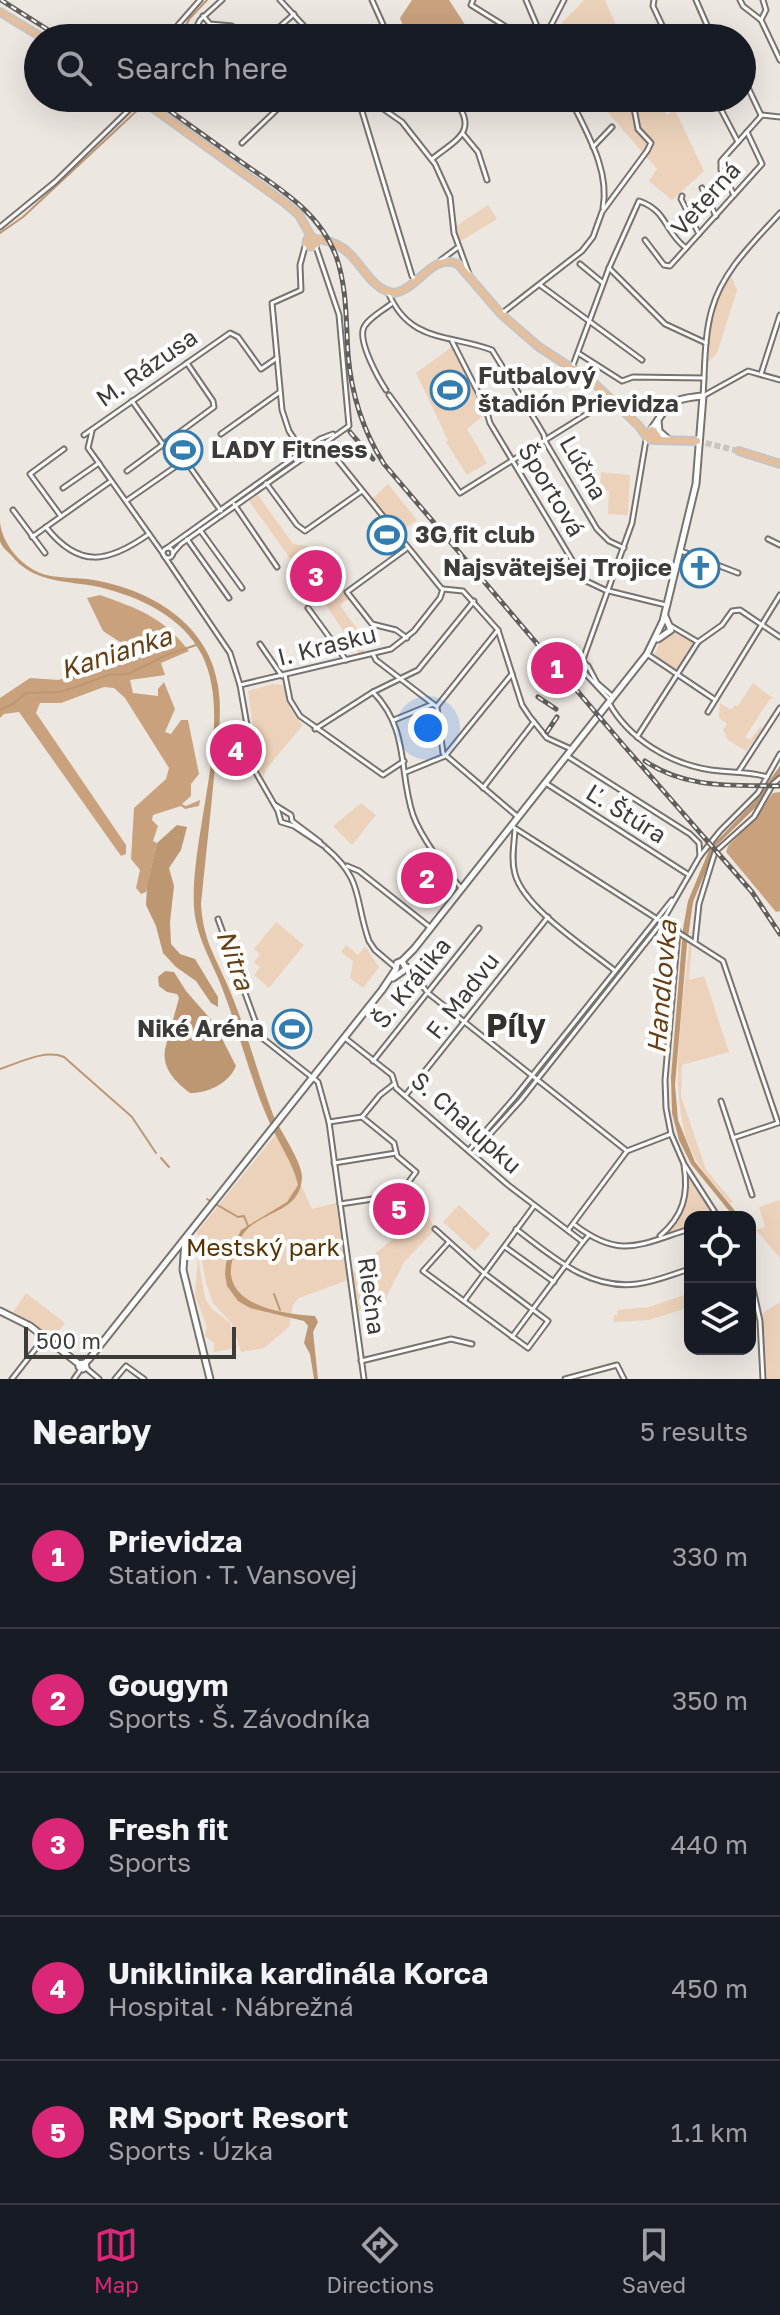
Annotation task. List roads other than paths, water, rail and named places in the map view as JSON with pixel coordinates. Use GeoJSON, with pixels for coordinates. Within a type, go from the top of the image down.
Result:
{"type":"FeatureCollection","features":[{"type":"Feature","properties":{"kind":"main road"},"geometry":{"type":"LineString","coordinates":[[0,12],[24,27]]}},
{"type":"Feature","properties":{"kind":"main road"},"geometry":{"type":"LineString","coordinates":[[159,112],[282,200],[299,215],[312,243],[342,246],[379,287],[388,292],[401,292],[439,263],[463,263],[501,314],[539,347],[611,399],[639,426],[651,435],[667,440],[697,441]]}},
{"type":"Feature","properties":{"kind":"main road"},"geometry":{"type":"LineString","coordinates":[[739,451],[779,464]]}},
{"type":"Feature","properties":{"kind":"street"},"geometry":{"type":"LineString","coordinates":[[179,24],[200,0]]}},
{"type":"Feature","properties":{"kind":"street"},"geometry":{"type":"LineString","coordinates":[[197,24],[222,0]]}},
{"type":"Feature","properties":{"kind":"street"},"geometry":{"type":"LineString","coordinates":[[280,0],[303,24]]}},
{"type":"Feature","properties":{"kind":"street"},"geometry":{"type":"LineString","coordinates":[[372,0],[383,24]]}},
{"type":"Feature","properties":{"kind":"street"},"geometry":{"type":"LineString","coordinates":[[473,0],[471,5],[502,24]]}},
{"type":"Feature","properties":{"kind":"street"},"geometry":{"type":"LineString","coordinates":[[526,0],[535,24]]}},
{"type":"Feature","properties":{"kind":"street"},"geometry":{"type":"LineString","coordinates":[[552,24],[564,0]]}},
{"type":"Feature","properties":{"kind":"street"},"geometry":{"type":"LineString","coordinates":[[654,0],[653,6],[661,24]]}},
{"type":"Feature","properties":{"kind":"street"},"geometry":{"type":"LineString","coordinates":[[696,0],[706,24]]}},
{"type":"Feature","properties":{"kind":"street"},"geometry":{"type":"LineString","coordinates":[[740,0],[761,20],[780,60]]}},
{"type":"Feature","properties":{"kind":"street"},"geometry":{"type":"LineString","coordinates":[[761,20],[766,10],[763,0]]}},
{"type":"Feature","properties":{"kind":"street"},"geometry":{"type":"LineString","coordinates":[[283,24],[294,14]]}},
{"type":"Feature","properties":{"kind":"street"},"geometry":{"type":"LineString","coordinates":[[203,16],[210,24]]}},
{"type":"Feature","properties":{"kind":"street"},"geometry":{"type":"LineString","coordinates":[[756,103],[762,115]]}},
{"type":"Feature","properties":{"kind":"street"},"geometry":{"type":"LineString","coordinates":[[0,227],[55,182],[129,112]]}},
{"type":"Feature","properties":{"kind":"street"},"geometry":{"type":"LineString","coordinates":[[242,143],[274,112]]}},
{"type":"Feature","properties":{"kind":"street"},"geometry":{"type":"LineString","coordinates":[[362,112],[416,281]]}},
{"type":"Feature","properties":{"kind":"street"},"geometry":{"type":"LineString","coordinates":[[388,112],[402,122],[432,159],[450,197],[457,247],[463,263]]}},
{"type":"Feature","properties":{"kind":"street"},"geometry":{"type":"LineString","coordinates":[[432,159],[463,134],[466,125],[464,112]]}},
{"type":"Feature","properties":{"kind":"street"},"geometry":{"type":"LineString","coordinates":[[501,314],[582,251],[595,233],[602,212],[605,186],[593,147],[577,112]]}},
{"type":"Feature","properties":{"kind":"street"},"geometry":{"type":"LineString","coordinates":[[602,212],[651,143],[638,129],[635,112]]}},
{"type":"Feature","properties":{"kind":"street"},"geometry":{"type":"LineString","coordinates":[[722,112],[738,142]]}},
{"type":"Feature","properties":{"kind":"street"},"geometry":{"type":"LineString","coordinates":[[762,115],[780,117]]}},
{"type":"Feature","properties":{"kind":"street"},"geometry":{"type":"LineString","coordinates":[[734,195],[720,166],[762,115]]}},
{"type":"Feature","properties":{"kind":"street"},"geometry":{"type":"LineString","coordinates":[[593,147],[612,127]]}},
{"type":"Feature","properties":{"kind":"street","name":"Veterná"},"geometry":{"type":"LineString","coordinates":[[645,240],[667,266],[686,248],[762,164],[747,132]]}},
{"type":"Feature","properties":{"kind":"street"},"geometry":{"type":"LineString","coordinates":[[463,134],[478,152],[487,180]]}},
{"type":"Feature","properties":{"kind":"street"},"geometry":{"type":"LineString","coordinates":[[702,188],[716,216]]}},
{"type":"Feature","properties":{"kind":"street"},"geometry":{"type":"LineString","coordinates":[[682,196],[699,234]]}},
{"type":"Feature","properties":{"kind":"street"},"geometry":{"type":"LineString","coordinates":[[572,368],[609,268],[639,201],[657,209],[675,240],[686,248]]}},
{"type":"Feature","properties":{"kind":"street"},"geometry":{"type":"LineString","coordinates":[[74,1379],[118,1323],[175,1265],[185,1240],[511,829],[665,628],[664,613],[696,484],[712,308],[737,261],[780,213]]}},
{"type":"Feature","properties":{"kind":"street"},"geometry":{"type":"LineString","coordinates":[[304,453],[285,421],[272,303],[301,290],[300,265],[312,243]]}},
{"type":"Feature","properties":{"kind":"street"},"geometry":{"type":"LineString","coordinates":[[164,556],[167,548],[186,538],[349,424],[339,315],[312,243]]}},
{"type":"Feature","properties":{"kind":"street"},"geometry":{"type":"LineString","coordinates":[[439,263],[457,247]]}},
{"type":"Feature","properties":{"kind":"street"},"geometry":{"type":"LineString","coordinates":[[580,264],[603,283]]}},
{"type":"Feature","properties":{"kind":"street"},"geometry":{"type":"LineString","coordinates":[[609,268],[665,324],[707,343]]}},
{"type":"Feature","properties":{"kind":"street"},"geometry":{"type":"LineString","coordinates":[[540,285],[642,360]]}},
{"type":"Feature","properties":{"kind":"street"},"geometry":{"type":"LineString","coordinates":[[388,292],[393,303],[420,330],[452,340]]}},
{"type":"Feature","properties":{"kind":"street"},"geometry":{"type":"LineString","coordinates":[[386,390],[371,361],[363,331],[365,325],[393,303]]}},
{"type":"Feature","properties":{"kind":"street"},"geometry":{"type":"LineString","coordinates":[[761,374],[780,315]]}},
{"type":"Feature","properties":{"kind":"street","name":"M. Rázusa"},"geometry":{"type":"LineString","coordinates":[[89,440],[83,437],[92,429],[226,335],[233,333],[261,369],[277,358]]}},
{"type":"Feature","properties":{"kind":"street","name":"Športová"},"geometry":{"type":"LineString","coordinates":[[452,340],[485,406],[490,423],[579,573],[595,586],[608,591],[666,605]]}},
{"type":"Feature","properties":{"kind":"street","name":"Lúčna"},"geometry":{"type":"LineString","coordinates":[[452,340],[492,350],[597,529],[609,541],[624,548]]}},
{"type":"Feature","properties":{"kind":"street"},"geometry":{"type":"LineString","coordinates":[[578,353],[622,381],[633,377],[704,378]]}},
{"type":"Feature","properties":{"kind":"street"},"geometry":{"type":"LineString","coordinates":[[127,471],[214,407],[187,363]]}},
{"type":"Feature","properties":{"kind":"street"},"geometry":{"type":"LineString","coordinates":[[611,700],[583,671],[635,512],[643,452],[657,421],[665,407],[673,401],[703,396],[748,371],[780,380]]}},
{"type":"Feature","properties":{"kind":"street"},"geometry":{"type":"LineString","coordinates":[[221,434],[280,392]]}},
{"type":"Feature","properties":{"kind":"street"},"geometry":{"type":"LineString","coordinates":[[389,395],[460,493],[611,399]]}},
{"type":"Feature","properties":{"kind":"street"},"geometry":{"type":"LineString","coordinates":[[132,401],[164,446]]}},
{"type":"Feature","properties":{"kind":"street"},"geometry":{"type":"LineString","coordinates":[[657,421],[659,431],[667,440]]}},
{"type":"Feature","properties":{"kind":"street"},"geometry":{"type":"LineString","coordinates":[[92,429],[88,448],[230,653],[240,685],[255,771],[282,824],[291,822],[345,865],[352,876],[369,941],[390,968],[391,976]]}},
{"type":"Feature","properties":{"kind":"street"},"geometry":{"type":"LineString","coordinates":[[322,441],[433,581],[443,589],[459,589],[474,601],[498,630],[522,705],[547,738],[572,750]]}},
{"type":"Feature","properties":{"kind":"street"},"geometry":{"type":"LineString","coordinates":[[60,516],[30,474],[64,449]]}},
{"type":"Feature","properties":{"kind":"street"},"geometry":{"type":"LineString","coordinates":[[126,501],[185,460],[222,512]]}},
{"type":"Feature","properties":{"kind":"street"},"geometry":{"type":"LineString","coordinates":[[63,488],[99,463]]}},
{"type":"Feature","properties":{"kind":"street"},"geometry":{"type":"LineString","coordinates":[[32,537],[111,481]]}},
{"type":"Feature","properties":{"kind":"street"},"geometry":{"type":"LineString","coordinates":[[265,482],[297,525],[305,531],[362,491]]}},
{"type":"Feature","properties":{"kind":"street"},"geometry":{"type":"LineString","coordinates":[[234,504],[277,567]]}},
{"type":"Feature","properties":{"kind":"street"},"geometry":{"type":"LineString","coordinates":[[13,510],[45,553]]}},
{"type":"Feature","properties":{"kind":"street"},"geometry":{"type":"LineString","coordinates":[[46,527],[65,547],[90,557],[121,553],[149,534]]}},
{"type":"Feature","properties":{"kind":"street"},"geometry":{"type":"LineString","coordinates":[[199,529],[242,588]]}},
{"type":"Feature","properties":{"kind":"street"},"geometry":{"type":"LineString","coordinates":[[164,556],[173,554],[186,538]]}},
{"type":"Feature","properties":{"kind":"street"},"geometry":{"type":"LineString","coordinates":[[186,538],[229,598]]}},
{"type":"Feature","properties":{"kind":"street"},"geometry":{"type":"LineString","coordinates":[[768,539],[780,545]]}},
{"type":"Feature","properties":{"kind":"street"},"geometry":{"type":"LineString","coordinates":[[156,544],[173,554],[174,569]]}},
{"type":"Feature","properties":{"kind":"street"},"geometry":{"type":"LineString","coordinates":[[407,548],[347,592],[372,624],[396,630],[407,638]]}},
{"type":"Feature","properties":{"kind":"street"},"geometry":{"type":"LineString","coordinates":[[681,551],[738,573]]}},
{"type":"Feature","properties":{"kind":"street","name":"I. Krasku"},"geometry":{"type":"LineString","coordinates":[[240,685],[391,649],[407,638],[440,598],[443,589]]}},
{"type":"Feature","properties":{"kind":"street"},"geometry":{"type":"LineString","coordinates":[[708,712],[780,595]]}},
{"type":"Feature","properties":{"kind":"street"},"geometry":{"type":"LineString","coordinates":[[315,729],[373,692],[422,667],[474,601]]}},
{"type":"Feature","properties":{"kind":"street"},"geometry":{"type":"LineString","coordinates":[[308,608],[346,661]]}},
{"type":"Feature","properties":{"kind":"street"},"geometry":{"type":"LineString","coordinates":[[637,737],[698,642],[722,625],[735,610],[740,610],[780,637]]}},
{"type":"Feature","properties":{"kind":"street"},"geometry":{"type":"LineString","coordinates":[[665,628],[682,632],[698,642]]}},
{"type":"Feature","properties":{"kind":"street"},"geometry":{"type":"LineString","coordinates":[[394,720],[435,705],[498,630]]}},
{"type":"Feature","properties":{"kind":"street"},"geometry":{"type":"LineString","coordinates":[[260,644],[283,675],[293,706],[315,729],[383,775],[404,761]]}},
{"type":"Feature","properties":{"kind":"street"},"geometry":{"type":"LineString","coordinates":[[373,654],[376,660],[435,705],[445,756],[518,817]]}},
{"type":"Feature","properties":{"kind":"street"},"geometry":{"type":"LineString","coordinates":[[647,654],[715,699]]}},
{"type":"Feature","properties":{"kind":"street"},"geometry":{"type":"LineString","coordinates":[[585,663],[611,700],[625,727],[664,754],[688,765],[767,777]]}},
{"type":"Feature","properties":{"kind":"street"},"geometry":{"type":"LineString","coordinates":[[406,772],[445,756],[513,674]]}},
{"type":"Feature","properties":{"kind":"street"},"geometry":{"type":"LineString","coordinates":[[373,692],[386,705],[394,720],[417,824],[462,889]]}},
{"type":"Feature","properties":{"kind":"street"},"geometry":{"type":"LineString","coordinates":[[739,771],[780,708]]}},
{"type":"Feature","properties":{"kind":"street"},"geometry":{"type":"LineString","coordinates":[[483,788],[534,722]]}},
{"type":"Feature","properties":{"kind":"street"},"geometry":{"type":"LineString","coordinates":[[471,1152],[657,919],[700,856],[758,793],[780,754]]}},
{"type":"Feature","properties":{"kind":"street"},"geometry":{"type":"LineString","coordinates":[[567,756],[690,834],[699,843],[700,856]]}},
{"type":"Feature","properties":{"kind":"street"},"geometry":{"type":"LineString","coordinates":[[693,941],[699,904],[715,852],[754,817],[773,784],[780,778]]}},
{"type":"Feature","properties":{"kind":"street","name":"Ľ. Štúra"},"geometry":{"type":"LineString","coordinates":[[546,783],[689,875]]}},
{"type":"Feature","properties":{"kind":"street"},"geometry":{"type":"LineString","coordinates":[[273,802],[291,815],[291,822]]}},
{"type":"Feature","properties":{"kind":"street"},"geometry":{"type":"LineString","coordinates":[[281,817],[286,813]]}},
{"type":"Feature","properties":{"kind":"street"},"geometry":{"type":"LineString","coordinates":[[511,829],[679,932],[726,965],[778,1123],[733,1138]]}},
{"type":"Feature","properties":{"kind":"street"},"geometry":{"type":"LineString","coordinates":[[511,829],[517,881],[531,903],[620,975]]}},
{"type":"Feature","properties":{"kind":"street"},"geometry":{"type":"LineString","coordinates":[[511,829],[514,841]]}},
{"type":"Feature","properties":{"kind":"street"},"geometry":{"type":"LineString","coordinates":[[345,865],[361,873],[431,928]]}},
{"type":"Feature","properties":{"kind":"street"},"geometry":{"type":"LineString","coordinates":[[352,876],[361,873]]}},
{"type":"Feature","properties":{"kind":"street"},"geometry":{"type":"LineString","coordinates":[[471,1152],[537,1080],[662,922],[679,890]]}},
{"type":"Feature","properties":{"kind":"street","name":"F. Madvu"},"geometry":{"type":"LineString","coordinates":[[405,1096],[548,917]]}},
{"type":"Feature","properties":{"kind":"street"},"geometry":{"type":"LineString","coordinates":[[218,919],[261,1037],[313,1078]]}},
{"type":"Feature","properties":{"kind":"street","name":"Š. Králika"},"geometry":{"type":"LineString","coordinates":[[373,1061],[479,928]]}},
{"type":"Feature","properties":{"kind":"street"},"geometry":{"type":"LineString","coordinates":[[679,932],[665,1080],[666,1108],[671,1134],[684,1164],[714,1211]]}},
{"type":"Feature","properties":{"kind":"street"},"geometry":{"type":"LineString","coordinates":[[384,959],[401,967],[428,993],[627,1151]]}},
{"type":"Feature","properties":{"kind":"street"},"geometry":{"type":"LineString","coordinates":[[382,990],[401,967]]}},
{"type":"Feature","properties":{"kind":"street","name":"S. Chalupku"},"geometry":{"type":"LineString","coordinates":[[345,1038],[392,1075],[394,1084],[405,1096],[534,1206],[583,1242]]}},
{"type":"Feature","properties":{"kind":"street","name":"Riečna"},"geometry":{"type":"LineString","coordinates":[[313,1078],[318,1082],[329,1122],[364,1379]]}},
{"type":"Feature","properties":{"kind":"street"},"geometry":{"type":"LineString","coordinates":[[329,1122],[362,1117],[394,1084]]}},
{"type":"Feature","properties":{"kind":"street"},"geometry":{"type":"LineString","coordinates":[[721,1101],[752,1195]]}},
{"type":"Feature","properties":{"kind":"street"},"geometry":{"type":"LineString","coordinates":[[340,1204],[397,1196],[416,1172],[396,1153],[394,1143],[362,1117]]}},
{"type":"Feature","properties":{"kind":"street"},"geometry":{"type":"LineString","coordinates":[[568,1230],[627,1151],[671,1134]]}},
{"type":"Feature","properties":{"kind":"street"},"geometry":{"type":"LineString","coordinates":[[334,1163],[396,1153]]}},
{"type":"Feature","properties":{"kind":"street"},"geometry":{"type":"LineString","coordinates":[[657,1239],[678,1217],[688,1185],[684,1164]]}},
{"type":"Feature","properties":{"kind":"street"},"geometry":{"type":"LineString","coordinates":[[688,1185],[697,1183]]}},
{"type":"Feature","properties":{"kind":"street"},"geometry":{"type":"LineString","coordinates":[[464,1301],[534,1206]]}},
{"type":"Feature","properties":{"kind":"street"},"geometry":{"type":"LineString","coordinates":[[574,1224],[601,1242],[617,1246],[639,1245],[684,1231]]}},
{"type":"Feature","properties":{"kind":"street"},"geometry":{"type":"LineString","coordinates":[[435,1229],[484,1273],[548,1321],[528,1348],[423,1271],[449,1242]]}},
{"type":"Feature","properties":{"kind":"street"},"geometry":{"type":"LineString","coordinates":[[516,1229],[586,1277],[621,1285],[651,1281],[684,1271]]}},
{"type":"Feature","properties":{"kind":"street"},"geometry":{"type":"LineString","coordinates":[[512,1337],[589,1235]]}},
{"type":"Feature","properties":{"kind":"street"},"geometry":{"type":"LineString","coordinates":[[185,1240],[175,1265],[210,1379]]}},
{"type":"Feature","properties":{"kind":"street"},"geometry":{"type":"LineString","coordinates":[[504,1246],[554,1282]]}},
{"type":"Feature","properties":{"kind":"street"},"geometry":{"type":"LineString","coordinates":[[752,1283],[759,1312],[763,1379]]}},
{"type":"Feature","properties":{"kind":"street"},"geometry":{"type":"LineString","coordinates":[[0,1311],[45,1337],[99,1379]]}},
{"type":"Feature","properties":{"kind":"street"},"geometry":{"type":"LineString","coordinates":[[12,1379],[45,1337]]}},
{"type":"Feature","properties":{"kind":"street"},"geometry":{"type":"LineString","coordinates":[[361,1361],[451,1339],[472,1344]]}},
{"type":"Feature","properties":{"kind":"street"},"geometry":{"type":"LineString","coordinates":[[565,1379],[617,1365],[624,1379]]}},
{"type":"Feature","properties":{"kind":"street"},"geometry":{"type":"LineString","coordinates":[[115,1379],[126,1366],[144,1379]]}},
{"type":"Feature","properties":{"kind":"waterway"},"geometry":{"type":"LineString","coordinates":[[187,24],[207,0]]}},
{"type":"Feature","properties":{"kind":"waterway"},"geometry":{"type":"LineString","coordinates":[[0,233],[23,217],[135,112]]}},
{"type":"Feature","properties":{"kind":"waterway","name":"Kanianka"},"geometry":{"type":"LineString","coordinates":[[0,710],[26,693],[61,692],[109,675],[128,674],[196,645]]}},
{"type":"Feature","properties":{"kind":"waterway"},"geometry":{"type":"LineString","coordinates":[[0,1069],[40,1056],[64,1057],[132,1117],[156,1153]]}},
{"type":"Feature","properties":{"kind":"waterway"},"geometry":{"type":"LineString","coordinates":[[161,1158],[169,1167]]}},
{"type":"Feature","properties":{"kind":"waterway"},"geometry":{"type":"LineString","coordinates":[[207,1199],[238,1217],[244,1216],[248,1226]]}},
{"type":"Feature","properties":{"kind":"waterway"},"geometry":{"type":"LineString","coordinates":[[274,1294],[280,1310]]}},
{"type":"Feature","properties":{"kind":"tunnel"},"geometry":{"type":"LineString","coordinates":[[697,441],[739,451]]}},
{"type":"Feature","properties":{"kind":"railway"},"geometry":{"type":"LineString","coordinates":[[1,0],[39,24]]}},
{"type":"Feature","properties":{"kind":"railway"},"geometry":{"type":"LineString","coordinates":[[172,112],[281,189],[319,225],[336,256],[342,280],[355,397],[364,425],[384,464],[752,892],[780,934]]}},
{"type":"Feature","properties":{"kind":"railway"},"geometry":{"type":"LineString","coordinates":[[350,432],[373,459]]}},
{"type":"Feature","properties":{"kind":"railway"},"geometry":{"type":"LineString","coordinates":[[538,697],[556,709]]}},
{"type":"Feature","properties":{"kind":"railway"},"geometry":{"type":"LineString","coordinates":[[547,732],[557,717]]}},
{"type":"Feature","properties":{"kind":"railway"},"geometry":{"type":"LineString","coordinates":[[645,761],[677,777],[693,781],[780,786]]}},
{"type":"Feature","properties":{"kind":"place","name":"Futbalový štadión Prievidza"},"geometry":{"type":"Point","coordinates":[450,390]}},
{"type":"Feature","properties":{"kind":"place","name":"LADY Fitness"},"geometry":{"type":"Point","coordinates":[183,450]}},
{"type":"Feature","properties":{"kind":"place","name":"3G fit club"},"geometry":{"type":"Point","coordinates":[387,535]}},
{"type":"Feature","properties":{"kind":"place","name":"Najsvätejšej Trojice"},"geometry":{"type":"Point","coordinates":[700,568]}},
{"type":"Feature","properties":{"kind":"place","name":"Fresh fit"},"geometry":{"type":"Point","coordinates":[316,576]}},
{"type":"Feature","properties":{"kind":"place","name":"Prievidza"},"geometry":{"type":"Point","coordinates":[557,668]}},
{"type":"Feature","properties":{"kind":"place","name":"Uniklinika kardinála Korca"},"geometry":{"type":"Point","coordinates":[236,750]}},
{"type":"Feature","properties":{"kind":"place","name":"Gougym"},"geometry":{"type":"Point","coordinates":[427,878]}},
{"type":"Feature","properties":{"kind":"place","name":"Niké Aréna"},"geometry":{"type":"Point","coordinates":[292,1029]}},
{"type":"Feature","properties":{"kind":"place","name":"RM Sport Resort"},"geometry":{"type":"Point","coordinates":[399,1209]}},
{"type":"Feature","properties":{"kind":"district","name":"Píly"},"geometry":{"type":"Point","coordinates":[516,1026]}},
{"type":"Feature","properties":{"kind":"water label","name":"Nitra"},"geometry":{"type":"Point","coordinates":[235,960]}},
{"type":"Feature","properties":{"kind":"water label","name":"Handlovka"},"geometry":{"type":"Point","coordinates":[662,987]}},
{"type":"Feature","properties":{"kind":"park label","name":"Mestský park"},"geometry":{"type":"Point","coordinates":[263,1248]}}]}
